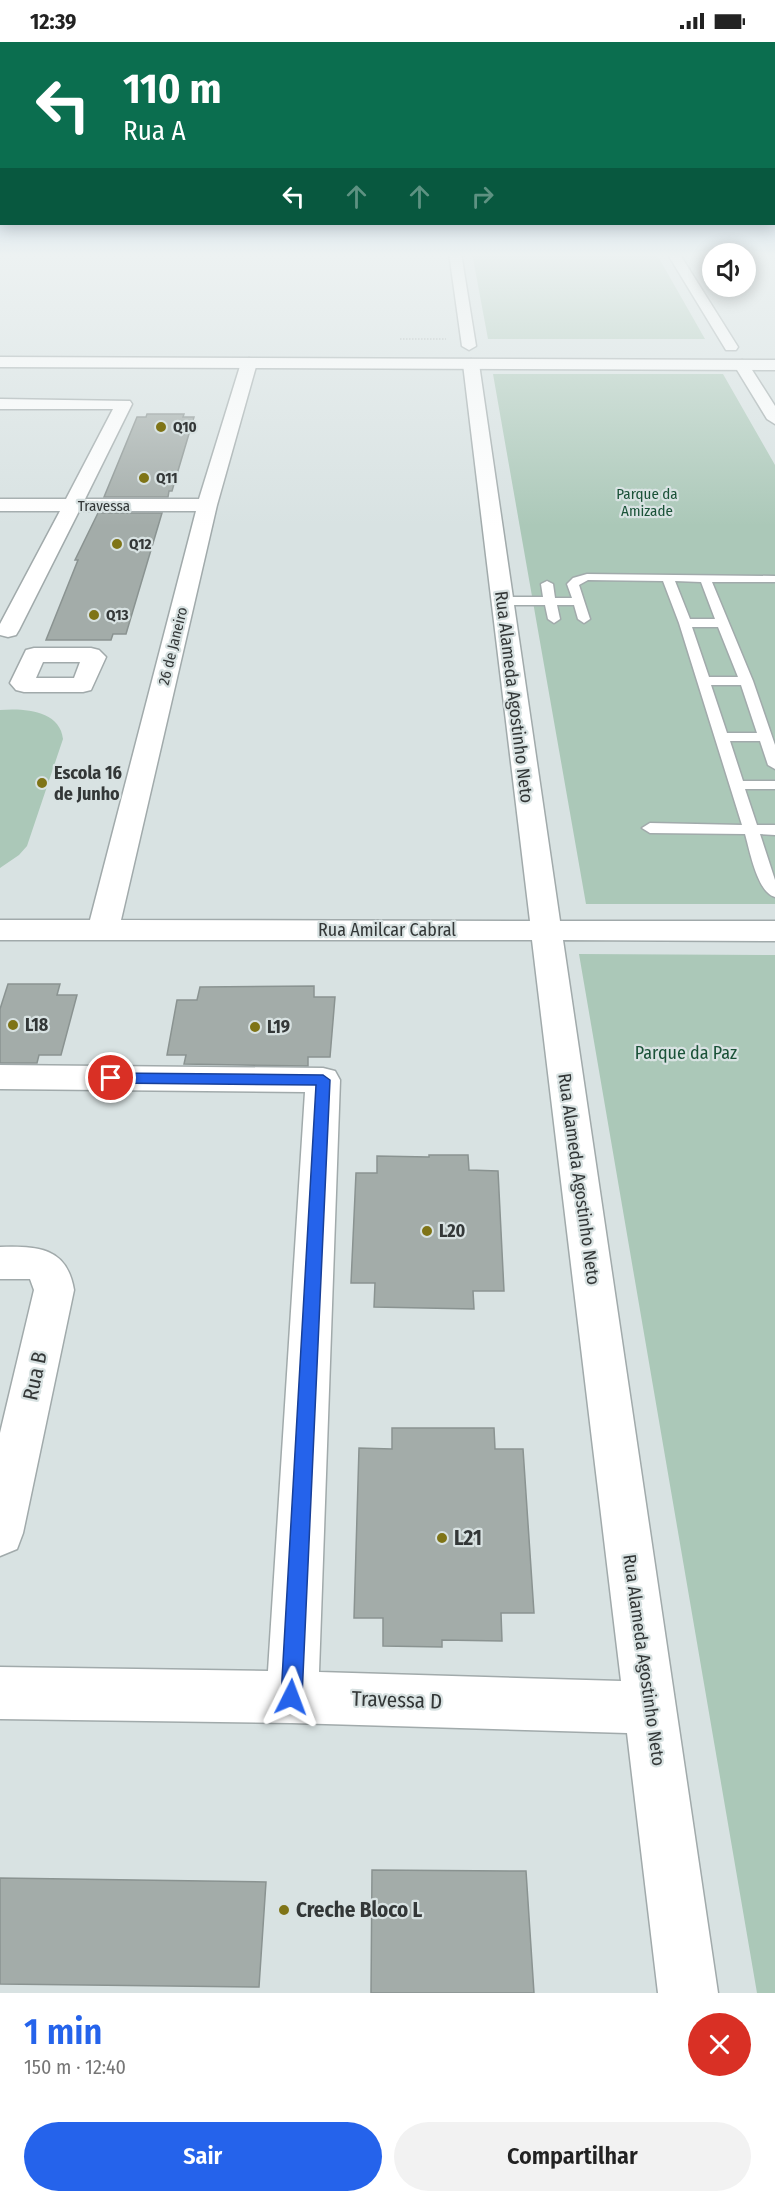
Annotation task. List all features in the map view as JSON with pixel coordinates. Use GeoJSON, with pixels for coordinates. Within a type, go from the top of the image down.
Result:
{"type":"FeatureCollection","features":[{"type":"Feature","properties":{"kind":"street","name":"Rua Alameda Agostinho Neto"},"geometry":{"type":"LineString","coordinates":[[468,344],[688,1993]]}},
{"type":"Feature","properties":{"kind":"street"},"geometry":{"type":"LineString","coordinates":[[0,362],[249,363],[469,350],[775,365]]}},
{"type":"Feature","properties":{"kind":"street","name":"26 de Janeiro"},"geometry":{"type":"LineString","coordinates":[[103,930],[207,505],[249,363]]}},
{"type":"Feature","properties":{"kind":"street"},"geometry":{"type":"LineString","coordinates":[[742,365],[775,419]]}},
{"type":"Feature","properties":{"kind":"street"},"geometry":{"type":"LineString","coordinates":[[0,404],[124,404],[72,506],[4,630],[34,655]]}},
{"type":"Feature","properties":{"kind":"street","name":"Travessa"},"geometry":{"type":"LineString","coordinates":[[0,505],[207,505]]}},
{"type":"Feature","properties":{"kind":"street","name":"Rua Amilcar Cabral"},"geometry":{"type":"LineString","coordinates":[[0,930],[775,931]]}},
{"type":"Feature","properties":{"kind":"street"},"geometry":{"type":"LineString","coordinates":[[0,1077],[323,1080],[291,1697]]}},
{"type":"Feature","properties":{"kind":"street","name":"Rua B"},"geometry":{"type":"LineString","coordinates":[[0,1263],[39,1265],[49,1269],[54,1278],[54,1290],[0,1533]]}},
{"type":"Feature","properties":{"kind":"street","name":"Travessa D"},"geometry":{"type":"LineString","coordinates":[[0,1693],[291,1697],[650,1708]]}},
{"type":"Feature","properties":{"kind":"lane"},"geometry":{"type":"LineString","coordinates":[[584,619],[573,584],[587,577],[775,579]]}},
{"type":"Feature","properties":{"kind":"lane"},"geometry":{"type":"LineString","coordinates":[[668,578],[686,623],[768,886],[775,892]]}},
{"type":"Feature","properties":{"kind":"lane"},"geometry":{"type":"LineString","coordinates":[[705,578],[746,681],[775,765]]}},
{"type":"Feature","properties":{"kind":"lane"},"geometry":{"type":"LineString","coordinates":[[547,584],[554,619]]}},
{"type":"Feature","properties":{"kind":"lane"},"geometry":{"type":"LineString","coordinates":[[502,602],[578,602]]}},
{"type":"Feature","properties":{"kind":"lane"},"geometry":{"type":"LineString","coordinates":[[686,623],[723,623]]}},
{"type":"Feature","properties":{"kind":"lane"},"geometry":{"type":"LineString","coordinates":[[704,681],[746,681]]}},
{"type":"Feature","properties":{"kind":"lane"},"geometry":{"type":"LineString","coordinates":[[722,737],[764,737]]}},
{"type":"Feature","properties":{"kind":"lane"},"geometry":{"type":"LineString","coordinates":[[737,785],[775,785]]}},
{"type":"Feature","properties":{"kind":"lane"},"geometry":{"type":"LineString","coordinates":[[650,828],[775,831]]}},
{"type":"Feature","properties":{"kind":"green space","name":"Parque da Amizade"},"geometry":{"type":"Polygon","coordinates":[[[493,374],[723,374],[775,465],[775,904],[586,904],[493,374]]]}},
{"type":"Feature","properties":{"kind":"green space"},"geometry":{"type":"Polygon","coordinates":[[[0,710],[29,711],[48,717],[60,729],[63,739],[27,846],[19,855],[0,868],[0,710]]]}},
{"type":"Feature","properties":{"kind":"green space","name":"Parque da Paz"},"geometry":{"type":"Polygon","coordinates":[[[579,954],[775,955],[775,1993],[757,1993],[579,954]]]}},
{"type":"Feature","properties":{"kind":"building"},"geometry":{"type":"Polygon","coordinates":[[[147,414],[184,414],[183,417],[194,417],[172,491],[169,491],[168,497],[104,497],[137,417],[146,417],[147,414]]]}},
{"type":"Feature","properties":{"kind":"building"},"geometry":{"type":"Polygon","coordinates":[[[98,513],[162,513],[126,634],[113,634],[111,640],[46,640],[78,560],[75,560],[98,513]]]}},
{"type":"Feature","properties":{"kind":"building","name":"L18"},"geometry":{"type":"Polygon","coordinates":[[[8,984],[60,984],[57,995],[77,995],[61,1055],[39,1055],[37,1063],[0,1063],[0,1009],[8,984]]]}},
{"type":"Feature","properties":{"kind":"building","name":"L19"},"geometry":{"type":"Polygon","coordinates":[[[314,986],[314,997],[335,997],[330,1057],[308,1057],[308,1066],[184,1064],[186,1055],[167,1055],[177,1000],[197,1000],[200,987],[314,986]]]}},
{"type":"Feature","properties":{"kind":"building","name":"L20"},"geometry":{"type":"Polygon","coordinates":[[[429,1155],[468,1155],[469,1170],[498,1171],[504,1291],[473,1291],[474,1309],[374,1307],[375,1283],[351,1283],[356,1173],[377,1173],[377,1156],[429,1157],[429,1155]]]}},
{"type":"Feature","properties":{"kind":"building","name":"L21"},"geometry":{"type":"Polygon","coordinates":[[[392,1428],[494,1428],[495,1449],[523,1449],[534,1613],[501,1613],[502,1641],[442,1640],[442,1647],[383,1646],[383,1618],[354,1618],[359,1448],[392,1449],[392,1428]]]}},
{"type":"Feature","properties":{"kind":"building"},"geometry":{"type":"Polygon","coordinates":[[[372,1870],[526,1871],[534,1993],[371,1993],[372,1870]]]}},
{"type":"Feature","properties":{"kind":"building"},"geometry":{"type":"Polygon","coordinates":[[[0,1878],[266,1882],[259,1987],[0,1984],[0,1878]]]}},
{"type":"Feature","properties":{"kind":"place","name":"Q10"},"geometry":{"type":"Point","coordinates":[161,427]}},
{"type":"Feature","properties":{"kind":"place","name":"Q11"},"geometry":{"type":"Point","coordinates":[144,478]}},
{"type":"Feature","properties":{"kind":"place","name":"Q12"},"geometry":{"type":"Point","coordinates":[117,544]}},
{"type":"Feature","properties":{"kind":"place","name":"Q13"},"geometry":{"type":"Point","coordinates":[94,615]}},
{"type":"Feature","properties":{"kind":"place","name":"Escola 16 de Junho"},"geometry":{"type":"Point","coordinates":[42,783]}},
{"type":"Feature","properties":{"kind":"place","name":"L18"},"geometry":{"type":"Point","coordinates":[13,1025]}},
{"type":"Feature","properties":{"kind":"place","name":"L19"},"geometry":{"type":"Point","coordinates":[255,1027]}},
{"type":"Feature","properties":{"kind":"place","name":"L20"},"geometry":{"type":"Point","coordinates":[427,1231]}},
{"type":"Feature","properties":{"kind":"place","name":"L21"},"geometry":{"type":"Point","coordinates":[442,1538]}},
{"type":"Feature","properties":{"kind":"place","name":"Creche Bloco L"},"geometry":{"type":"Point","coordinates":[284,1910]}},
{"type":"Feature","properties":{"kind":"route"},"geometry":{"type":"LineString","coordinates":[[111,1078],[323,1080],[291,1697]]}}]}
